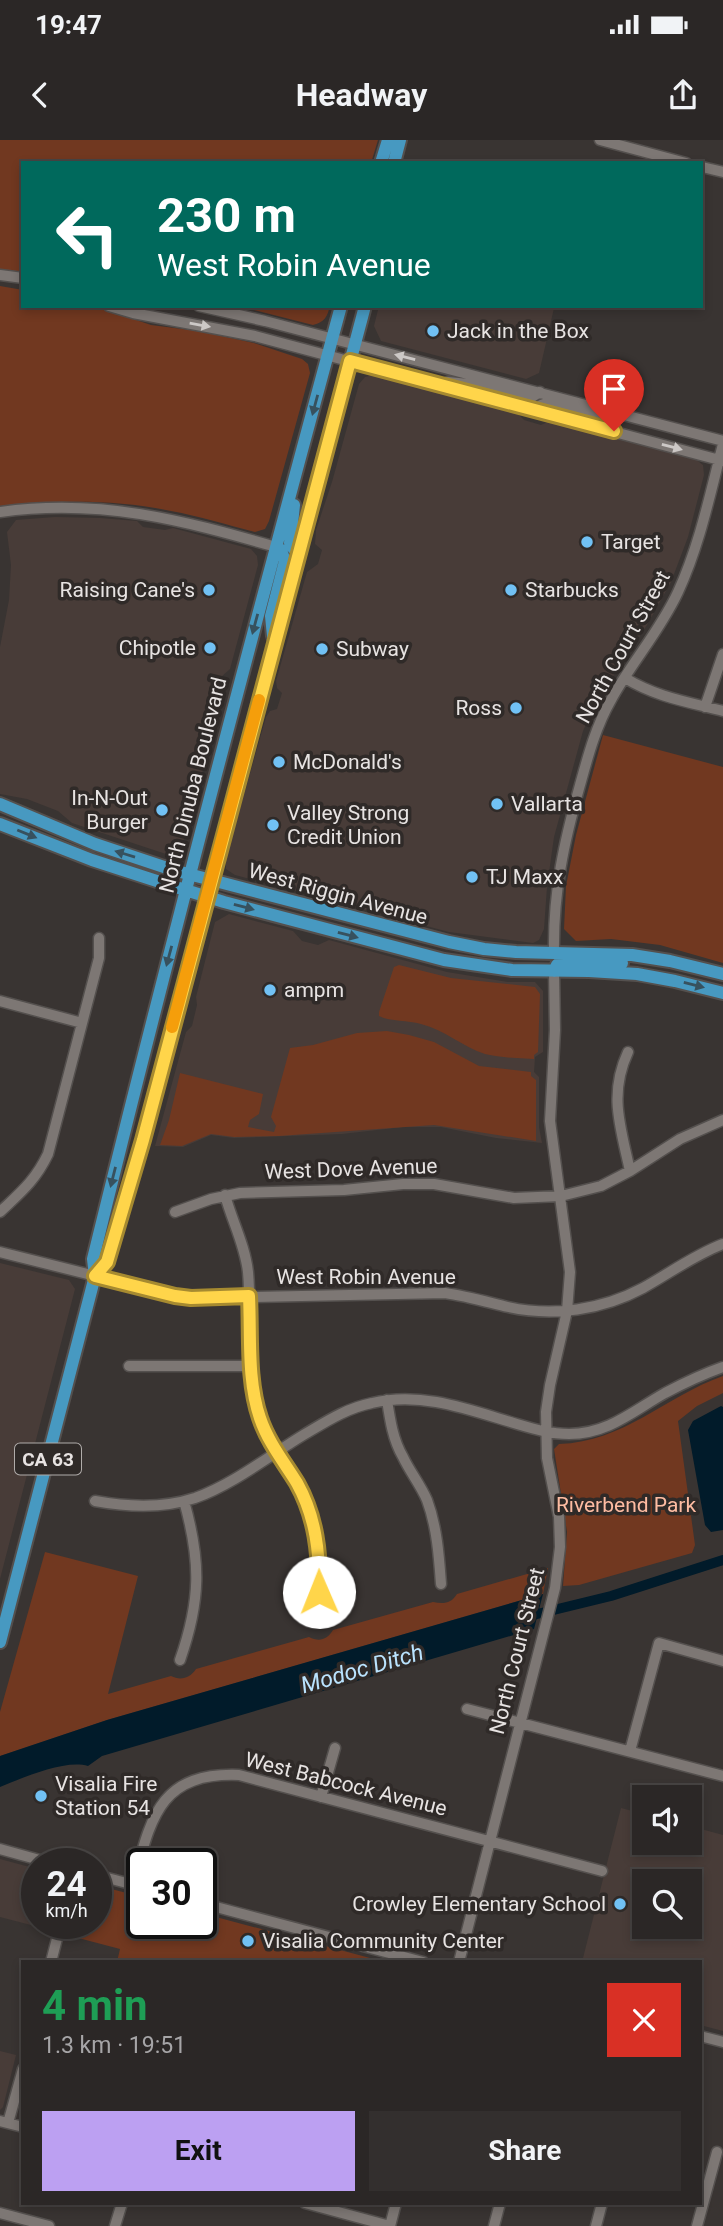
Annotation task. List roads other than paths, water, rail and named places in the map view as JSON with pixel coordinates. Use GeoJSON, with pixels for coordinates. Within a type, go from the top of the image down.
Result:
{"type":"FeatureCollection","features":[{"type":"Feature","properties":{"kind":"main road"},"geometry":{"type":"LineString","coordinates":[[382,161],[388,140]]}},
{"type":"Feature","properties":{"kind":"main road"},"geometry":{"type":"LineString","coordinates":[[395,161],[400,140]]}},
{"type":"Feature","properties":{"kind":"main road"},"geometry":{"type":"LineString","coordinates":[[402,161],[407,140]]}},
{"type":"Feature","properties":{"kind":"main road","name":"North Dinuba Boulevard"},"geometry":{"type":"LineString","coordinates":[[0,1642],[95,1276],[93,1259],[190,874],[341,308]]}},
{"type":"Feature","properties":{"kind":"main road","name":"North Dinuba Boulevard"},"geometry":{"type":"LineString","coordinates":[[95,1276],[107,1262],[143,1140],[364,308]]}},
{"type":"Feature","properties":{"kind":"main road"},"geometry":{"type":"LineString","coordinates":[[298,466],[290,543],[300,551]]}},
{"type":"Feature","properties":{"kind":"main road"},"geometry":{"type":"LineString","coordinates":[[274,647],[271,616],[285,561],[281,550],[276,547]]}},
{"type":"Feature","properties":{"kind":"main road","name":"West Riggin Avenue"},"geometry":{"type":"LineString","coordinates":[[0,804],[95,844],[190,874],[449,942],[484,949],[632,955],[699,968]]}},
{"type":"Feature","properties":{"kind":"main road","name":"West Riggin Avenue"},"geometry":{"type":"LineString","coordinates":[[0,824],[101,863],[207,897],[425,955],[492,968],[637,974],[723,993]]}},
{"type":"Feature","properties":{"kind":"main road"},"geometry":{"type":"LineString","coordinates":[[425,955],[533,963],[548,962],[553,958],[554,952]]}},
{"type":"Feature","properties":{"kind":"main road"},"geometry":{"type":"LineString","coordinates":[[554,971],[556,965],[562,961],[575,961],[699,968],[723,974]]}},
{"type":"Feature","properties":{"kind":"street"},"geometry":{"type":"LineString","coordinates":[[600,140],[679,161]]}},
{"type":"Feature","properties":{"kind":"street"},"geometry":{"type":"LineString","coordinates":[[703,167],[723,173]]}},
{"type":"Feature","properties":{"kind":"street"},"geometry":{"type":"LineString","coordinates":[[0,275],[21,280]]}},
{"type":"Feature","properties":{"kind":"street"},"geometry":{"type":"LineString","coordinates":[[0,280],[21,281]]}},
{"type":"Feature","properties":{"kind":"street"},"geometry":{"type":"LineString","coordinates":[[116,308],[224,329],[721,460]]}},
{"type":"Feature","properties":{"kind":"street"},"geometry":{"type":"LineString","coordinates":[[210,308],[540,392],[723,443]]}},
{"type":"Feature","properties":{"kind":"street"},"geometry":{"type":"LineString","coordinates":[[430,382],[478,385],[532,397],[540,392]]}},
{"type":"Feature","properties":{"kind":"street"},"geometry":{"type":"LineString","coordinates":[[535,410],[541,404],[550,403],[600,416],[635,418]]}},
{"type":"Feature","properties":{"kind":"street","name":"North Court Street"},"geometry":{"type":"LineString","coordinates":[[554,952],[555,899],[566,835],[595,735],[612,697],[666,616],[691,563],[721,460],[723,443]]}},
{"type":"Feature","properties":{"kind":"street"},"geometry":{"type":"LineString","coordinates":[[0,512],[85,507],[122,510],[201,526],[276,547]]}},
{"type":"Feature","properties":{"kind":"street"},"geometry":{"type":"LineString","coordinates":[[705,706],[723,654]]}},
{"type":"Feature","properties":{"kind":"street"},"geometry":{"type":"LineString","coordinates":[[625,678],[666,698],[723,711]]}},
{"type":"Feature","properties":{"kind":"street"},"geometry":{"type":"LineString","coordinates":[[0,1212],[39,1174],[48,1154],[99,958],[99,938]]}},
{"type":"Feature","properties":{"kind":"street","name":"North Court Street"},"geometry":{"type":"LineString","coordinates":[[459,1960],[553,1595],[561,1547],[559,1517],[547,1458],[545,1432],[550,1385],[567,1311],[570,1261],[549,1110],[555,1030],[554,971]]}},
{"type":"Feature","properties":{"kind":"street"},"geometry":{"type":"LineString","coordinates":[[0,1001],[82,1023]]}},
{"type":"Feature","properties":{"kind":"street"},"geometry":{"type":"LineString","coordinates":[[628,1052],[620,1069],[616,1088],[617,1108],[630,1171]]}},
{"type":"Feature","properties":{"kind":"street","name":"West Dove Avenue"},"geometry":{"type":"LineString","coordinates":[[175,1212],[225,1195],[419,1183],[514,1198],[561,1196],[601,1186],[680,1139],[723,1120]]}},
{"type":"Feature","properties":{"kind":"street"},"geometry":{"type":"LineString","coordinates":[[225,1195],[245,1255],[255,1404],[264,1430],[301,1493],[314,1529],[319,1573],[318,1621]]}},
{"type":"Feature","properties":{"kind":"street","name":"West Robin Avenue"},"geometry":{"type":"LineString","coordinates":[[0,1252],[191,1298],[445,1293],[522,1309],[567,1311],[619,1299],[643,1288],[696,1255],[723,1244]]}},
{"type":"Feature","properties":{"kind":"street"},"geometry":{"type":"LineString","coordinates":[[129,1366],[251,1366]]}},
{"type":"Feature","properties":{"kind":"street"},"geometry":{"type":"LineString","coordinates":[[95,1501],[139,1506],[184,1501],[209,1491],[337,1415],[373,1402],[406,1399],[437,1402],[545,1432],[569,1434],[605,1428],[623,1420],[663,1394],[723,1367]]}},
{"type":"Feature","properties":{"kind":"street"},"geometry":{"type":"LineString","coordinates":[[387,1401],[398,1447],[422,1488],[431,1513],[439,1550],[441,1584]]}},
{"type":"Feature","properties":{"kind":"street"},"geometry":{"type":"LineString","coordinates":[[180,1660],[190,1631],[196,1596],[194,1540],[184,1501]]}},
{"type":"Feature","properties":{"kind":"street"},"geometry":{"type":"LineString","coordinates":[[630,1751],[659,1643],[723,1661]]}},
{"type":"Feature","properties":{"kind":"street"},"geometry":{"type":"LineString","coordinates":[[467,1709],[723,1776]]}},
{"type":"Feature","properties":{"kind":"street"},"geometry":{"type":"LineString","coordinates":[[321,1797],[335,1748]]}},
{"type":"Feature","properties":{"kind":"street","name":"West Babcock Avenue"},"geometry":{"type":"LineString","coordinates":[[145,1848],[149,1827],[159,1807],[172,1793],[190,1781],[214,1774],[239,1775],[603,1871]]}},
{"type":"Feature","properties":{"kind":"street"},"geometry":{"type":"LineString","coordinates":[[0,1850],[21,1855]]}},
{"type":"Feature","properties":{"kind":"street"},"geometry":{"type":"LineString","coordinates":[[217,1907],[415,1960]]}},
{"type":"Feature","properties":{"kind":"street"},"geometry":{"type":"LineString","coordinates":[[52,1960],[57,1939]]}},
{"type":"Feature","properties":{"kind":"street"},"geometry":{"type":"LineString","coordinates":[[702,2037],[723,2042]]}},
{"type":"Feature","properties":{"kind":"street"},"geometry":{"type":"LineString","coordinates":[[21,2075],[4,2122],[21,2126]]}},
{"type":"Feature","properties":{"kind":"street"},"geometry":{"type":"LineString","coordinates":[[697,2226],[717,2152]]}},
{"type":"Feature","properties":{"kind":"street"},"geometry":{"type":"LineString","coordinates":[[116,2226],[121,2205]]}},
{"type":"Feature","properties":{"kind":"street"},"geometry":{"type":"LineString","coordinates":[[312,2205],[390,2226],[395,2205]]}},
{"type":"Feature","properties":{"kind":"street"},"geometry":{"type":"LineString","coordinates":[[494,2226],[499,2205]]}},
{"type":"Feature","properties":{"kind":"street"},"geometry":{"type":"LineString","coordinates":[[596,2226],[601,2205]]}},
{"type":"Feature","properties":{"kind":"street"},"geometry":{"type":"LineString","coordinates":[[0,2213],[50,2226]]}},
{"type":"Feature","properties":{"kind":"water"},"geometry":{"type":"Polygon","coordinates":[[[721,1406],[723,1530],[711,1532],[705,1525],[688,1430],[693,1421],[721,1406]]]}},
{"type":"Feature","properties":{"kind":"water"},"geometry":{"type":"Polygon","coordinates":[[[543,1594],[534,1629],[102,1756],[88,1766],[56,1767],[0,1787],[0,1756],[107,1720],[543,1594]]]}},
{"type":"Feature","properties":{"kind":"waterway","name":"Modoc Ditch"},"geometry":{"type":"LineString","coordinates":[[529,1616],[611,1596],[723,1560]]}},
{"type":"Feature","properties":{"kind":"place","name":"Jack in the Box"},"geometry":{"type":"Point","coordinates":[433,331]}},
{"type":"Feature","properties":{"kind":"place","name":"Target"},"geometry":{"type":"Point","coordinates":[587,542]}},
{"type":"Feature","properties":{"kind":"place","name":"Raising Cane's"},"geometry":{"type":"Point","coordinates":[209,590]}},
{"type":"Feature","properties":{"kind":"place","name":"Starbucks"},"geometry":{"type":"Point","coordinates":[511,590]}},
{"type":"Feature","properties":{"kind":"place","name":"Chipotle"},"geometry":{"type":"Point","coordinates":[210,648]}},
{"type":"Feature","properties":{"kind":"place","name":"Subway"},"geometry":{"type":"Point","coordinates":[322,649]}},
{"type":"Feature","properties":{"kind":"place","name":"Ross"},"geometry":{"type":"Point","coordinates":[516,708]}},
{"type":"Feature","properties":{"kind":"place","name":"McDonald's"},"geometry":{"type":"Point","coordinates":[279,762]}},
{"type":"Feature","properties":{"kind":"place","name":"Vallarta"},"geometry":{"type":"Point","coordinates":[497,804]}},
{"type":"Feature","properties":{"kind":"place","name":"In-N-Out Burger"},"geometry":{"type":"Point","coordinates":[162,810]}},
{"type":"Feature","properties":{"kind":"place","name":"Valley Strong Credit Union"},"geometry":{"type":"Point","coordinates":[273,825]}},
{"type":"Feature","properties":{"kind":"place","name":"TJ Maxx"},"geometry":{"type":"Point","coordinates":[472,877]}},
{"type":"Feature","properties":{"kind":"place","name":"ampm"},"geometry":{"type":"Point","coordinates":[270,990]}},
{"type":"Feature","properties":{"kind":"place","name":"Visalia Fire Station 54"},"geometry":{"type":"Point","coordinates":[41,1796]}},
{"type":"Feature","properties":{"kind":"place","name":"Crowley Elementary School"},"geometry":{"type":"Point","coordinates":[620,1904]}},
{"type":"Feature","properties":{"kind":"place","name":"Visalia Community Center"},"geometry":{"type":"Point","coordinates":[248,1941]}},
{"type":"Feature","properties":{"kind":"park label","name":"Riverbend Park"},"geometry":{"type":"Point","coordinates":[626,1505]}}]}
